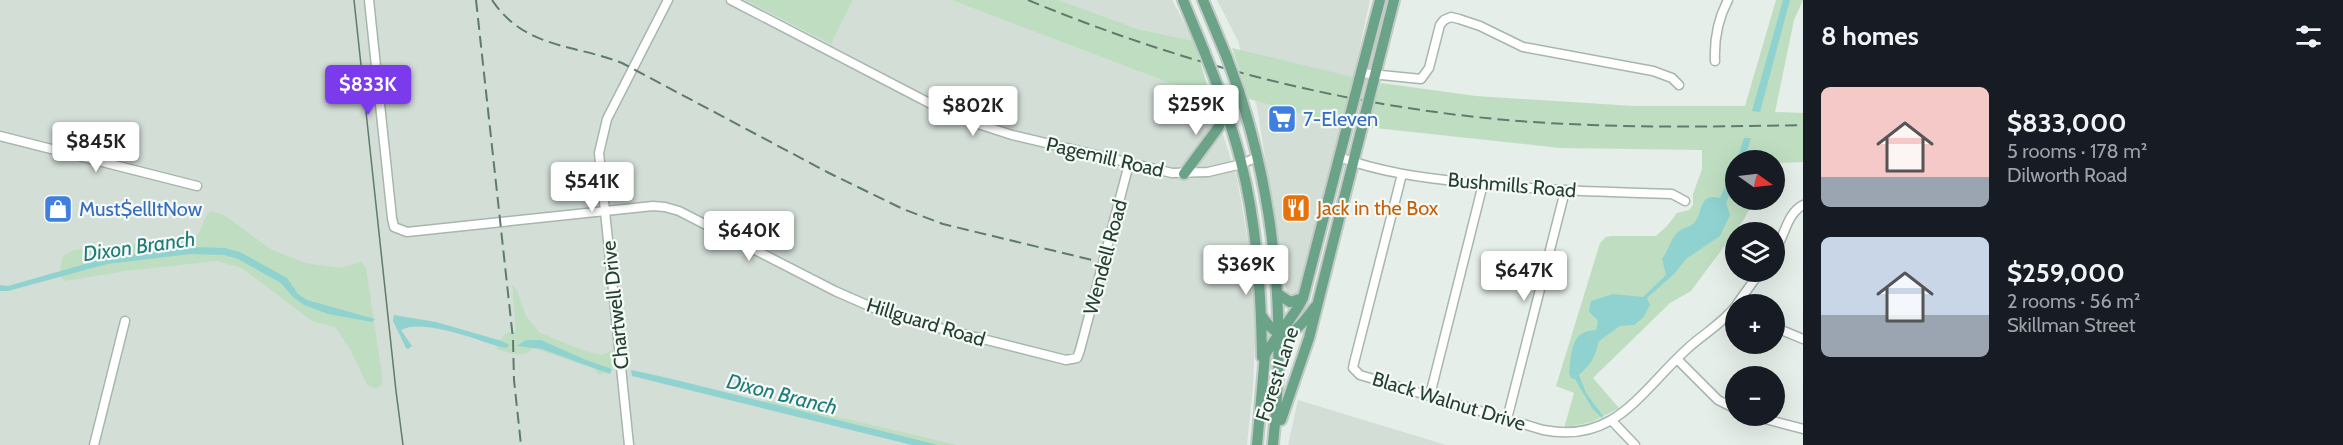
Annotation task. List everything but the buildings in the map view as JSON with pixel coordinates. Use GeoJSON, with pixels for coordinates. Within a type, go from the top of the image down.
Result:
{"type":"FeatureCollection","features":[{"type":"Feature","properties":{"kind":"main road"},"geometry":{"type":"LineString","coordinates":[[1183,0],[1218,87],[1242,164],[1256,250],[1263,366]]}},
{"type":"Feature","properties":{"kind":"main road"},"geometry":{"type":"LineString","coordinates":[[1203,0],[1239,91],[1257,157],[1269,220],[1278,294],[1279,334],[1279,381],[1273,444]]}},
{"type":"Feature","properties":{"kind":"main road","name":"Forest Lane"},"geometry":{"type":"LineString","coordinates":[[1257,445],[1265,355],[1297,311],[1303,298],[1380,0]]}},
{"type":"Feature","properties":{"kind":"main road","name":"Forest Lane"},"geometry":{"type":"LineString","coordinates":[[1273,444],[1310,338],[1324,272],[1394,0]]}},
{"type":"Feature","properties":{"kind":"main road"},"geometry":{"type":"LineString","coordinates":[[1196,28],[1213,21]]}},
{"type":"Feature","properties":{"kind":"main road"},"geometry":{"type":"LineString","coordinates":[[1184,174],[1218,128],[1226,110]]}},
{"type":"Feature","properties":{"kind":"main road"},"geometry":{"type":"LineString","coordinates":[[1320,233],[1326,240],[1321,260],[1324,272]]}},
{"type":"Feature","properties":{"kind":"main road"},"geometry":{"type":"LineString","coordinates":[[1278,294],[1290,302],[1303,298]]}},
{"type":"Feature","properties":{"kind":"main road"},"geometry":{"type":"LineString","coordinates":[[1261,315],[1269,328],[1279,334],[1292,333],[1317,304]]}},
{"type":"Feature","properties":{"kind":"street","name":"Hillguard Road"},"geometry":{"type":"LineString","coordinates":[[369,0],[394,227],[407,231],[605,210],[665,207],[678,211],[835,291],[892,316],[1065,360],[1077,358],[1080,351]]}},
{"type":"Feature","properties":{"kind":"street","name":"Chartwell Drive"},"geometry":{"type":"LineString","coordinates":[[629,445],[600,161],[601,138],[616,99],[668,0]]}},
{"type":"Feature","properties":{"kind":"street","name":"Pagemill Road"},"geometry":{"type":"LineString","coordinates":[[731,0],[870,73],[972,122],[1012,135],[1129,164],[1184,174],[1208,172],[1242,164],[1257,157]]}},
{"type":"Feature","properties":{"kind":"street"},"geometry":{"type":"LineString","coordinates":[[1715,61],[1714,45],[1726,0]]}},
{"type":"Feature","properties":{"kind":"street"},"geometry":{"type":"LineString","coordinates":[[1360,76],[1421,79],[1429,68],[1440,26],[1450,17],[1473,23],[1523,47],[1663,73],[1679,85]]}},
{"type":"Feature","properties":{"kind":"street"},"geometry":{"type":"LineString","coordinates":[[0,136],[197,186]]}},
{"type":"Feature","properties":{"kind":"street","name":"Bushmills Road"},"geometry":{"type":"LineString","coordinates":[[1339,157],[1402,174],[1565,191],[1672,194],[1685,201]]}},
{"type":"Feature","properties":{"kind":"street","name":"Wendell Road"},"geometry":{"type":"LineString","coordinates":[[1080,351],[1129,164]]}},
{"type":"Feature","properties":{"kind":"street","name":"Black Walnut Drive"},"geometry":{"type":"LineString","coordinates":[[1402,174],[1353,368],[1360,375],[1543,430],[1565,433],[1583,431],[1612,421],[1725,317]]}},
{"type":"Feature","properties":{"kind":"street"},"geometry":{"type":"LineString","coordinates":[[1430,395],[1483,184]]}},
{"type":"Feature","properties":{"kind":"street"},"geometry":{"type":"LineString","coordinates":[[1507,419],[1565,191]]}},
{"type":"Feature","properties":{"kind":"street"},"geometry":{"type":"LineString","coordinates":[[1785,233],[1792,214],[1803,205]]}},
{"type":"Feature","properties":{"kind":"street"},"geometry":{"type":"LineString","coordinates":[[94,445],[125,321]]}},
{"type":"Feature","properties":{"kind":"street"},"geometry":{"type":"LineString","coordinates":[[1785,332],[1803,339]]}},
{"type":"Feature","properties":{"kind":"street"},"geometry":{"type":"LineString","coordinates":[[1677,359],[1718,400],[1725,404]]}},
{"type":"Feature","properties":{"kind":"street"},"geometry":{"type":"LineString","coordinates":[[1612,421],[1635,445]]}},
{"type":"Feature","properties":{"kind":"street"},"geometry":{"type":"LineString","coordinates":[[1785,424],[1803,429]]}},
{"type":"Feature","properties":{"kind":"shaded area"},"geometry":{"type":"Polygon","coordinates":[[[0,0],[951,0],[1188,90],[1210,95],[1237,178],[1252,265],[1255,337],[1247,445],[0,445],[0,0]]]}},
{"type":"Feature","properties":{"kind":"shaded area"},"geometry":{"type":"Polygon","coordinates":[[[1059,0],[1172,0],[1194,41],[1138,29],[1059,0]]]}},
{"type":"Feature","properties":{"kind":"shaded area"},"geometry":{"type":"Polygon","coordinates":[[[1217,0],[1370,0],[1343,125],[1301,293],[1287,294],[1257,107],[1238,41],[1217,0]]]}},
{"type":"Feature","properties":{"kind":"shaded area"},"geometry":{"type":"Polygon","coordinates":[[[1298,400],[1446,445],[1288,445],[1298,400]]]}},
{"type":"Feature","properties":{"kind":"green space"},"geometry":{"type":"Polygon","coordinates":[[[745,0],[853,0],[831,44],[745,0]]]}},
{"type":"Feature","properties":{"kind":"green space"},"geometry":{"type":"Polygon","coordinates":[[[951,0],[1059,0],[1138,29],[1194,41],[1210,95],[1188,90],[951,0]]]}},
{"type":"Feature","properties":{"kind":"green space"},"geometry":{"type":"Polygon","coordinates":[[[1776,0],[1803,0],[1794,20],[1775,112],[1803,113],[1803,162],[1785,163],[1785,150],[1725,150],[1725,210],[1749,210],[1743,221],[1725,222],[1725,245],[1691,291],[1670,303],[1593,378],[1619,408],[1592,422],[1564,428],[1574,393],[1556,386],[1600,243],[1606,237],[1611,236],[1656,236],[1677,213],[1689,210],[1693,205],[1693,194],[1702,169],[1702,150],[1560,148],[1366,127],[1381,83],[1476,96],[1634,106],[1745,106],[1776,0]]]}},
{"type":"Feature","properties":{"kind":"green space"},"geometry":{"type":"Polygon","coordinates":[[[1232,48],[1353,77],[1343,125],[1249,99],[1232,48]]]}},
{"type":"Feature","properties":{"kind":"green space"},"geometry":{"type":"Polygon","coordinates":[[[211,211],[224,215],[272,250],[306,263],[340,268],[361,262],[366,267],[383,383],[377,389],[367,385],[350,349],[335,327],[312,321],[242,268],[217,261],[125,271],[65,281],[61,277],[60,268],[63,256],[74,250],[195,238],[211,211]]]}},
{"type":"Feature","properties":{"kind":"green space"},"geometry":{"type":"Polygon","coordinates":[[[512,285],[517,290],[526,316],[540,333],[585,351],[602,355],[613,350],[615,365],[599,375],[595,369],[533,348],[525,354],[496,349],[504,334],[516,331],[512,285]]]}},
{"type":"Feature","properties":{"kind":"green space"},"geometry":{"type":"Polygon","coordinates":[[[766,400],[957,445],[915,445],[764,409],[766,400]]]}},
{"type":"Feature","properties":{"kind":"water"},"geometry":{"type":"Polygon","coordinates":[[[1783,0],[1790,0],[1760,112],[1752,111],[1783,0]]]}},
{"type":"Feature","properties":{"kind":"water"},"geometry":{"type":"Polygon","coordinates":[[[1744,138],[1751,138],[1747,150],[1740,150],[1744,138]]]}},
{"type":"Feature","properties":{"kind":"water"},"geometry":{"type":"Polygon","coordinates":[[[1725,187],[1725,210],[1728,210],[1730,215],[1720,236],[1686,259],[1674,274],[1647,298],[1650,305],[1643,318],[1634,325],[1620,326],[1599,341],[1592,360],[1579,375],[1586,393],[1603,416],[1602,418],[1592,408],[1569,373],[1572,350],[1577,338],[1587,331],[1596,330],[1597,320],[1589,311],[1591,301],[1613,294],[1643,297],[1666,275],[1662,259],[1674,237],[1680,230],[1693,224],[1704,201],[1713,197],[1720,198],[1725,187]]]}},
{"type":"Feature","properties":{"kind":"water"},"geometry":{"type":"Polygon","coordinates":[[[192,247],[225,248],[240,252],[287,278],[298,294],[307,300],[375,319],[372,322],[328,314],[304,305],[293,297],[281,283],[238,259],[224,255],[191,254],[107,264],[8,291],[0,291],[0,285],[8,286],[106,258],[192,247]]]}},
{"type":"Feature","properties":{"kind":"water"},"geometry":{"type":"Polygon","coordinates":[[[394,315],[436,322],[509,345],[507,348],[500,347],[450,331],[411,327],[401,330],[412,346],[408,349],[393,321],[394,315]]]}},
{"type":"Feature","properties":{"kind":"water"},"geometry":{"type":"Polygon","coordinates":[[[526,340],[541,340],[612,369],[610,374],[542,349],[517,346],[526,340]]]}},
{"type":"Feature","properties":{"kind":"water"},"geometry":{"type":"Polygon","coordinates":[[[631,370],[938,445],[912,445],[632,376],[631,370]]]}},
{"type":"Feature","properties":{"kind":"tram line"},"geometry":{"type":"LineString","coordinates":[[354,0],[403,445]]}},
{"type":"Feature","properties":{"kind":"railway"},"geometry":{"type":"LineString","coordinates":[[476,0],[513,339],[514,380],[521,445]]}},
{"type":"Feature","properties":{"kind":"railway"},"geometry":{"type":"LineString","coordinates":[[492,0],[519,28],[551,43],[622,63],[829,173],[903,209],[943,224],[1092,260]]}},
{"type":"Feature","properties":{"kind":"railway"},"geometry":{"type":"LineString","coordinates":[[1028,0],[1088,24],[1211,64],[1338,96],[1402,107],[1467,116],[1566,124],[1803,125]]}},
{"type":"Feature","properties":{"kind":"place","name":"7-Eleven"},"geometry":{"type":"Point","coordinates":[1282,119]}},
{"type":"Feature","properties":{"kind":"place","name":"Jack in the Box"},"geometry":{"type":"Point","coordinates":[1296,208]}},
{"type":"Feature","properties":{"kind":"place","name":"Must$ellItNow"},"geometry":{"type":"Point","coordinates":[58,209]}},
{"type":"Feature","properties":{"kind":"water label","name":"Dixon Branch"},"geometry":{"type":"Point","coordinates":[139,246]}},
{"type":"Feature","properties":{"kind":"water label","name":"Dixon Branch"},"geometry":{"type":"Point","coordinates":[782,394]}}]}
